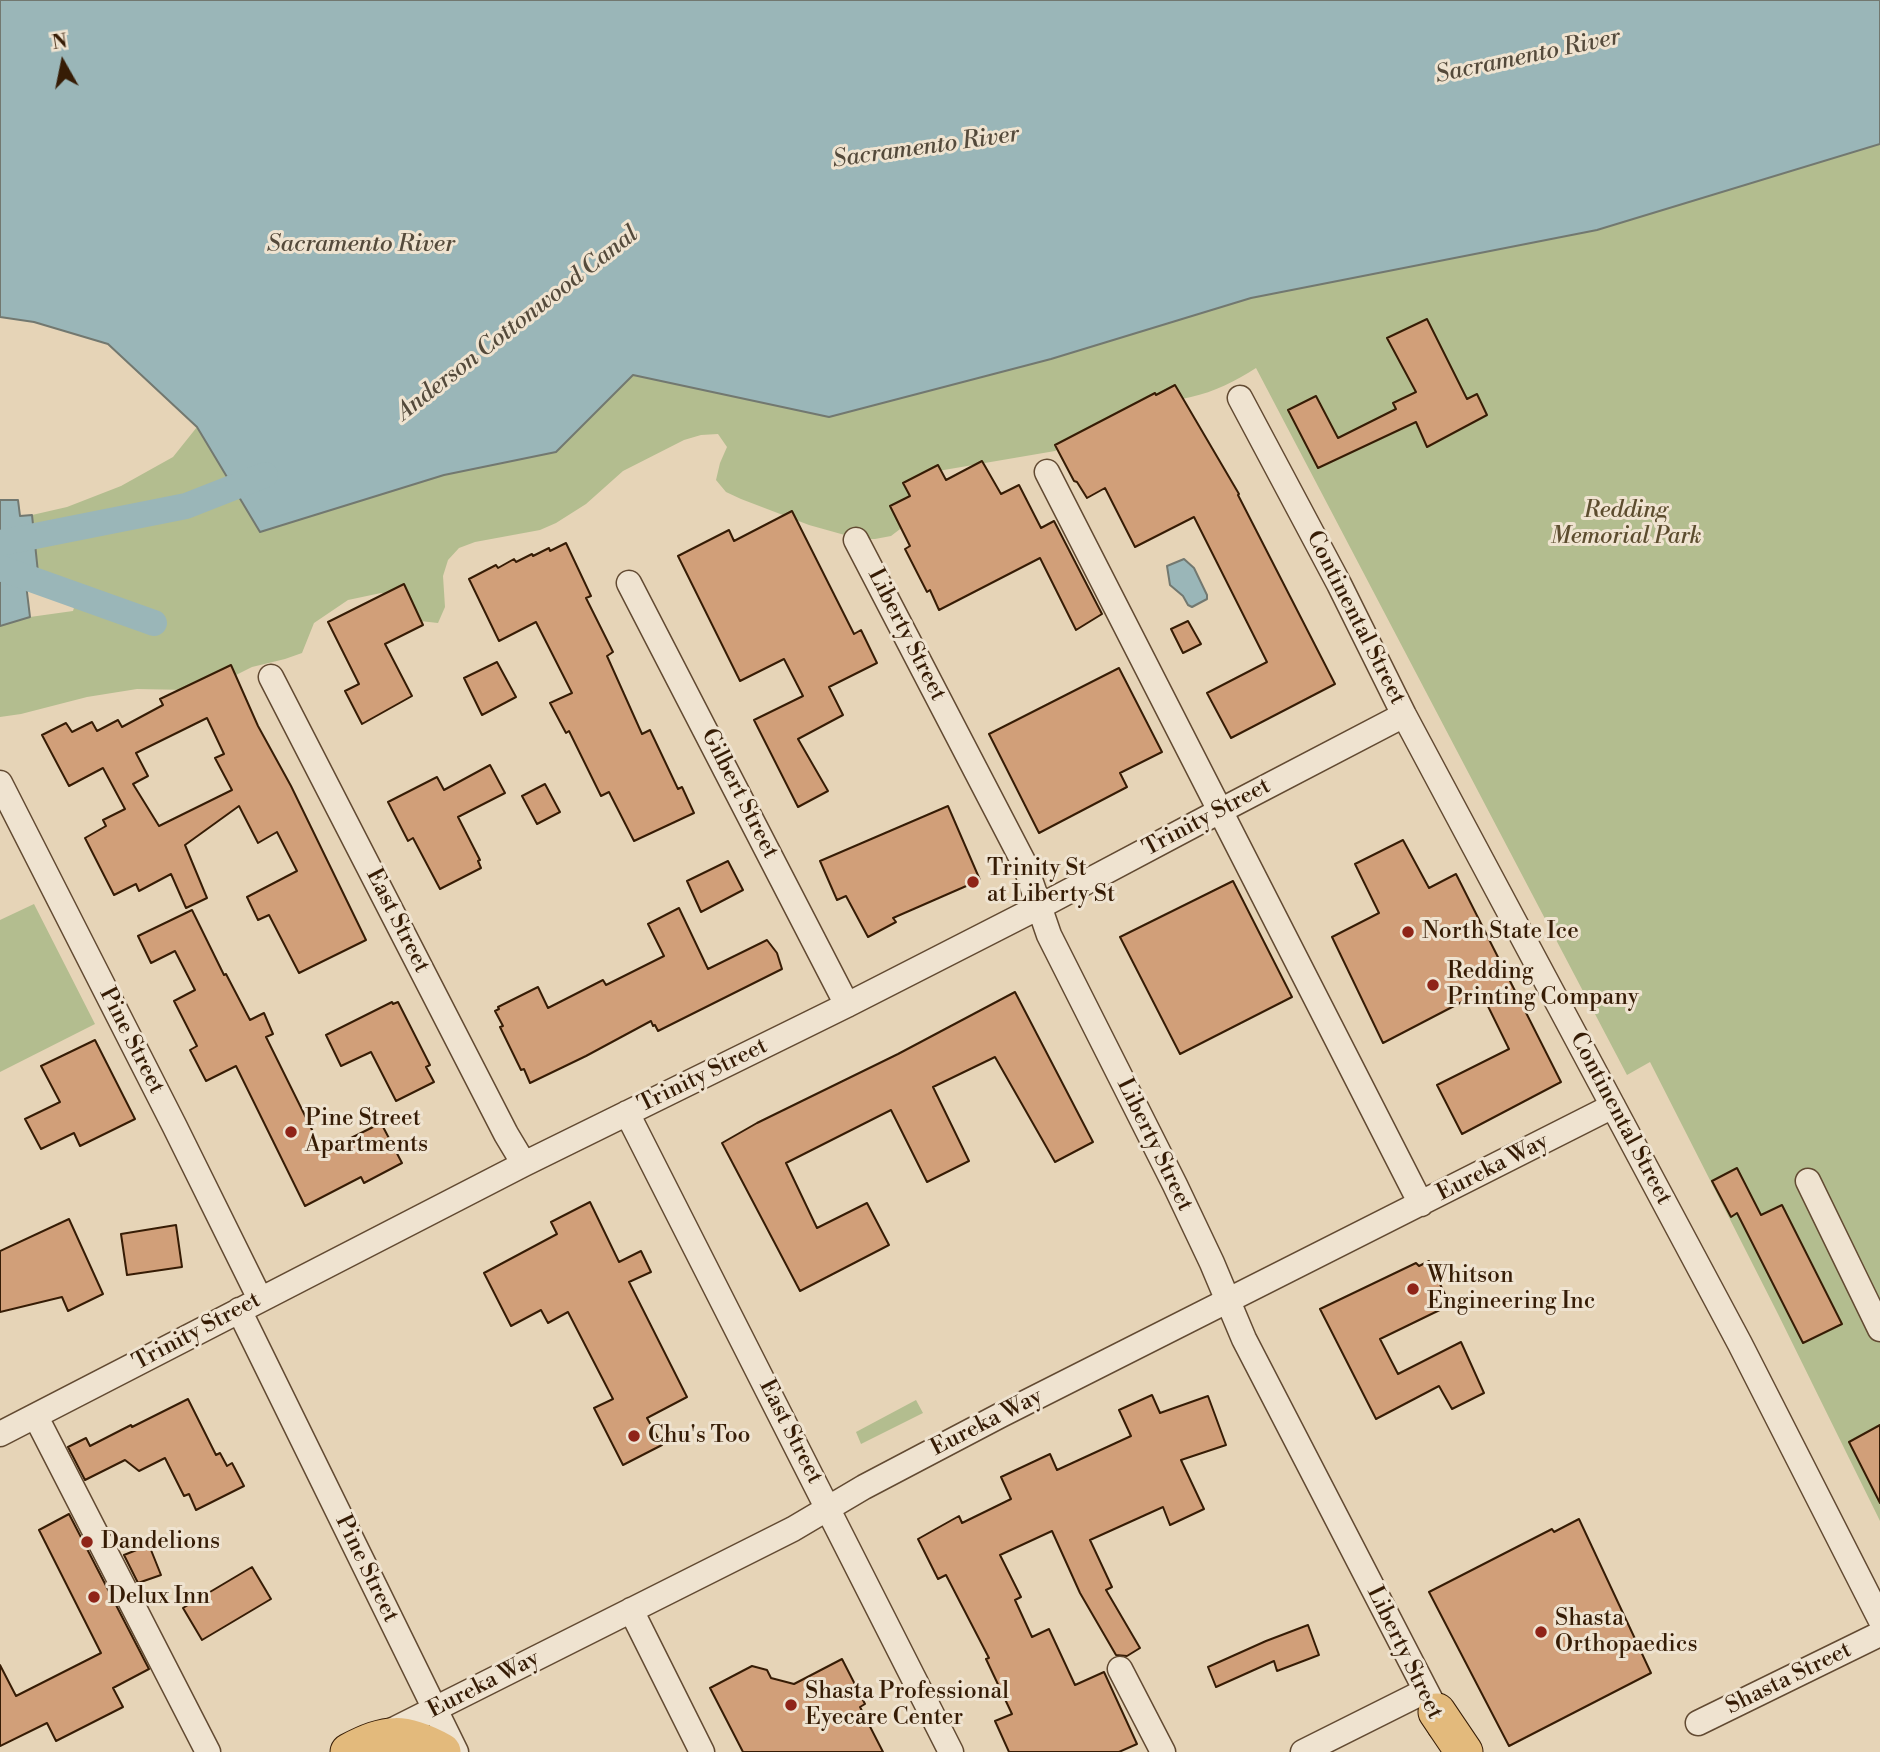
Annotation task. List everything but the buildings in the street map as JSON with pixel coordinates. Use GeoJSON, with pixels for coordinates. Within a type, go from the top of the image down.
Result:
{"type":"FeatureCollection","features":[{"type":"Feature","properties":{"kind":"highway"},"geometry":{"type":"LineString","coordinates":[[1431,1701],[1464,1752]]}},
{"type":"Feature","properties":{"kind":"highway","name":"Eureka Way"},"geometry":{"type":"LineString","coordinates":[[356,1748],[385,1737],[403,1736],[415,1738],[442,1752]]}},
{"type":"Feature","properties":{"kind":"street","name":"Continental Street"},"geometry":{"type":"LineString","coordinates":[[1240,398],[1339,584],[1404,715],[1740,1344],[1880,1619]]}},
{"type":"Feature","properties":{"kind":"street"},"geometry":{"type":"LineString","coordinates":[[1047,472],[1421,1203]]}},
{"type":"Feature","properties":{"kind":"street","name":"Liberty Street"},"geometry":{"type":"LineString","coordinates":[[856,540],[1025,865],[1049,935],[1175,1185],[1246,1342],[1431,1701],[1444,1752]]}},
{"type":"Feature","properties":{"kind":"street","name":"Gilbert Street"},"geometry":{"type":"LineString","coordinates":[[629,583],[847,1005]]}},
{"type":"Feature","properties":{"kind":"street","name":"East Street"},"geometry":{"type":"LineString","coordinates":[[271,677],[506,1134],[524,1164]]}},
{"type":"Feature","properties":{"kind":"street","name":"Trinity Street"},"geometry":{"type":"LineString","coordinates":[[0,1434],[524,1164],[1039,907],[1404,715]]}},
{"type":"Feature","properties":{"kind":"street","name":"Pine Street"},"geometry":{"type":"LineString","coordinates":[[0,783],[144,1066],[456,1752]]}},
{"type":"Feature","properties":{"kind":"street","name":"Eureka Way"},"geometry":{"type":"LineString","coordinates":[[356,1748],[793,1529],[864,1487],[990,1421],[1613,1106]]}},
{"type":"Feature","properties":{"kind":"street","name":"East Street"},"geometry":{"type":"LineString","coordinates":[[627,1114],[951,1752]]}},
{"type":"Feature","properties":{"kind":"street"},"geometry":{"type":"LineString","coordinates":[[1808,1181],[1880,1329]]}},
{"type":"Feature","properties":{"kind":"street"},"geometry":{"type":"LineString","coordinates":[[36,1416],[208,1752]]}},
{"type":"Feature","properties":{"kind":"street"},"geometry":{"type":"LineString","coordinates":[[631,1610],[702,1752]]}},
{"type":"Feature","properties":{"kind":"street","name":"Shasta Street"},"geometry":{"type":"LineString","coordinates":[[1698,1724],[1880,1634]]}},
{"type":"Feature","properties":{"kind":"street"},"geometry":{"type":"LineString","coordinates":[[1120,1670],[1163,1752]]}},
{"type":"Feature","properties":{"kind":"street"},"geometry":{"type":"LineString","coordinates":[[1303,1752],[1431,1701]]}},
{"type":"Feature","properties":{"kind":"green space","name":"Redding Memorial Park"},"geometry":{"type":"Polygon","coordinates":[[[1880,127],[1880,1521],[1650,1062],[1627,1075],[1256,368],[1233,382],[1208,392],[1126,409],[1055,451],[938,471],[904,526],[891,536],[875,539],[859,539],[809,525],[726,492],[716,480],[727,447],[718,434],[701,435],[684,440],[623,471],[586,504],[556,523],[540,530],[475,542],[459,548],[448,560],[443,576],[445,607],[438,623],[420,621],[397,596],[381,593],[348,600],[314,623],[302,653],[252,667],[220,683],[188,690],[137,689],[87,697],[0,717],[0,626],[30,617],[73,611],[81,585],[58,580],[39,582],[32,515],[67,507],[121,486],[173,457],[197,427],[251,517],[615,369],[1880,127]]]}},
{"type":"Feature","properties":{"kind":"green space"},"geometry":{"type":"Polygon","coordinates":[[[34,904],[95,1024],[0,1072],[0,920],[34,904]]]}},
{"type":"Feature","properties":{"kind":"green space"},"geometry":{"type":"Polygon","coordinates":[[[916,1400],[923,1413],[861,1444],[856,1432],[916,1400]]]}},
{"type":"Feature","properties":{"kind":"water","name":"Sacramento River"},"geometry":{"type":"Polygon","coordinates":[[[0,0],[1880,0],[1880,144],[1597,230],[1251,298],[1051,359],[829,417],[633,375],[556,452],[444,475],[260,532],[197,427],[108,344],[34,322],[0,317],[0,0]]]}},
{"type":"Feature","properties":{"kind":"water"},"geometry":{"type":"Polygon","coordinates":[[[0,500],[18,500],[20,516],[32,515],[39,582],[26,584],[30,617],[0,626],[0,500]]]}},
{"type":"Feature","properties":{"kind":"water"},"geometry":{"type":"Polygon","coordinates":[[[1184,559],[1194,568],[1207,595],[1207,599],[1192,607],[1170,585],[1167,566],[1184,559]]]}},
{"type":"Feature","properties":{"kind":"waterway","name":"Anderson Cottonwood Canal"},"geometry":{"type":"LineString","coordinates":[[0,543],[186,506],[265,475]]}},
{"type":"Feature","properties":{"kind":"waterway","name":"Anderson Cottonwood Canal"},"geometry":{"type":"LineString","coordinates":[[0,568],[154,623]]}},
{"type":"Feature","properties":{"kind":"place","name":"Trinity St at Liberty St"},"geometry":{"type":"Point","coordinates":[973,882]}},
{"type":"Feature","properties":{"kind":"place","name":"North State Ice"},"geometry":{"type":"Point","coordinates":[1408,932]}},
{"type":"Feature","properties":{"kind":"place","name":"Redding Printing Company"},"geometry":{"type":"Point","coordinates":[1433,985]}},
{"type":"Feature","properties":{"kind":"place","name":"Pine Street Apartments"},"geometry":{"type":"Point","coordinates":[291,1132]}},
{"type":"Feature","properties":{"kind":"place","name":"Whitson Engineering Inc"},"geometry":{"type":"Point","coordinates":[1413,1289]}},
{"type":"Feature","properties":{"kind":"place","name":"Chu's Too"},"geometry":{"type":"Point","coordinates":[634,1436]}},
{"type":"Feature","properties":{"kind":"place","name":"Dandelions"},"geometry":{"type":"Point","coordinates":[87,1542]}},
{"type":"Feature","properties":{"kind":"place","name":"Delux Inn"},"geometry":{"type":"Point","coordinates":[94,1597]}},
{"type":"Feature","properties":{"kind":"place","name":"Shasta Orthopaedics"},"geometry":{"type":"Point","coordinates":[1541,1632]}},
{"type":"Feature","properties":{"kind":"place","name":"Shasta Professional Eyecare Center"},"geometry":{"type":"Point","coordinates":[791,1705]}}]}
